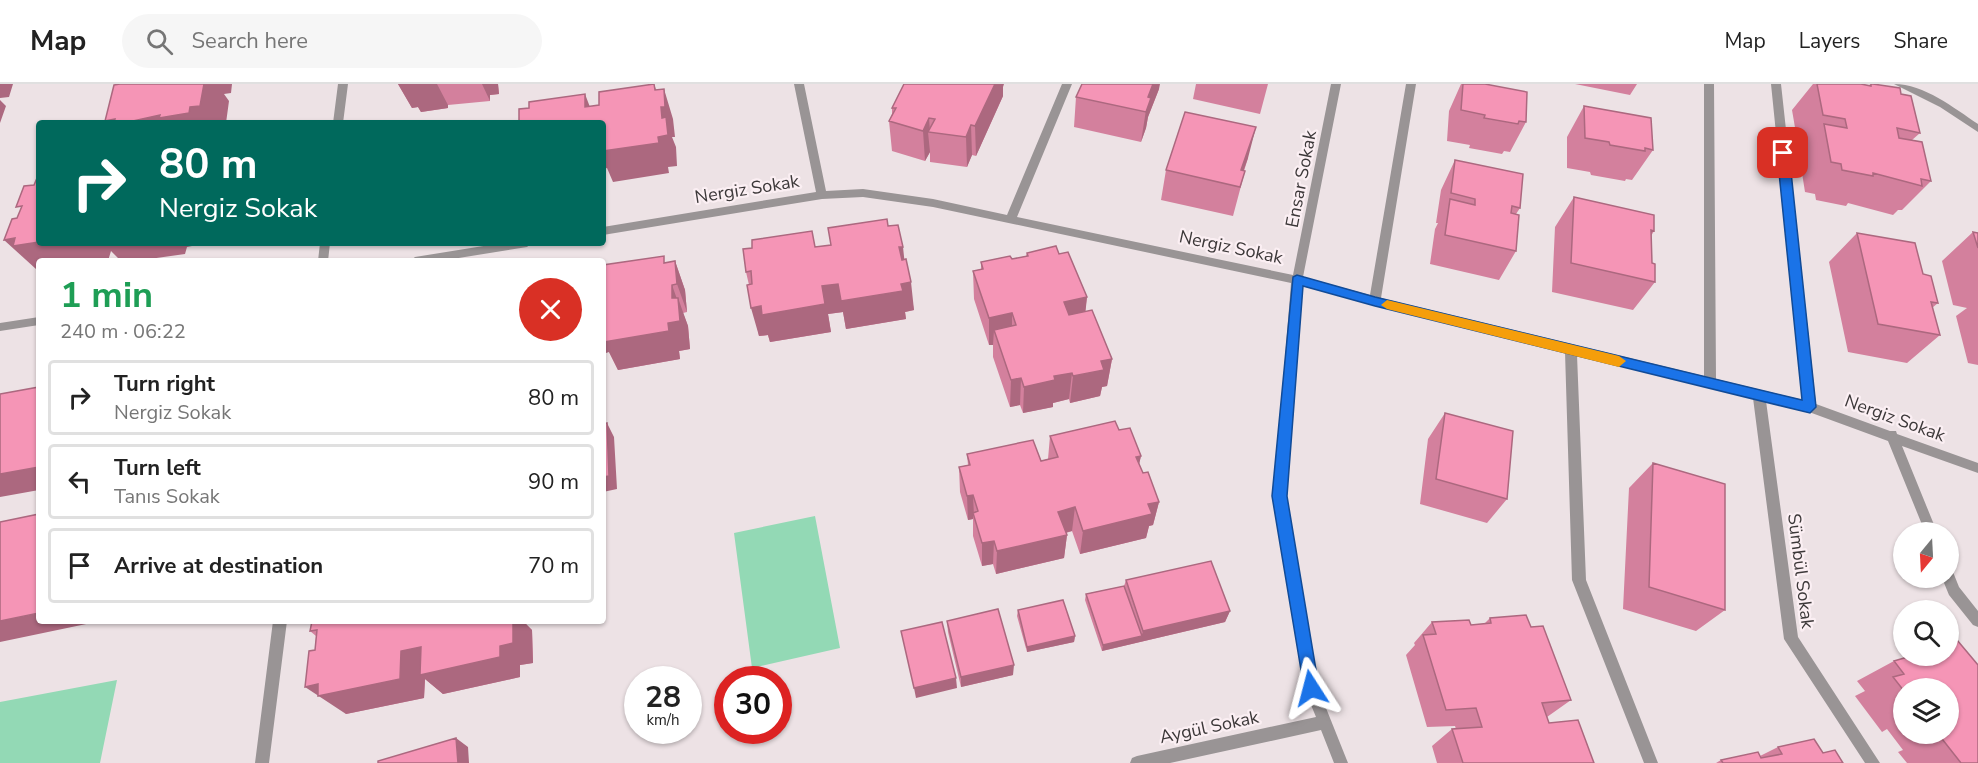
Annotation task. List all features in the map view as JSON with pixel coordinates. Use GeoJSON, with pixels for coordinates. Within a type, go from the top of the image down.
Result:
{"type":"FeatureCollection","features":[{"type":"Feature","properties":{"kind":"street"},"geometry":{"type":"LineString","coordinates":[[339,120],[343,84]]}},
{"type":"Feature","properties":{"kind":"street"},"geometry":{"type":"LineString","coordinates":[[799,84],[822,195]]}},
{"type":"Feature","properties":{"kind":"street"},"geometry":{"type":"LineString","coordinates":[[1011,218],[1067,84]]}},
{"type":"Feature","properties":{"kind":"street","name":"Ensar Sokak"},"geometry":{"type":"LineString","coordinates":[[1336,84],[1297,280],[1280,496],[1311,688],[1341,763]]}},
{"type":"Feature","properties":{"kind":"street"},"geometry":{"type":"LineString","coordinates":[[1375,302],[1411,84]]}},
{"type":"Feature","properties":{"kind":"street"},"geometry":{"type":"LineString","coordinates":[[1709,84],[1710,384]]}},
{"type":"Feature","properties":{"kind":"street"},"geometry":{"type":"LineString","coordinates":[[1776,84],[1810,407]]}},
{"type":"Feature","properties":{"kind":"street"},"geometry":{"type":"LineString","coordinates":[[1899,84],[1943,105],[1978,129]]}},
{"type":"Feature","properties":{"kind":"street","name":"Nergiz Sokak"},"geometry":{"type":"LineString","coordinates":[[606,231],[822,195],[863,193],[1011,218],[1297,280],[1375,302],[1810,407],[1978,468]]}},
{"type":"Feature","properties":{"kind":"street"},"geometry":{"type":"LineString","coordinates":[[434,258],[508,246]]}},
{"type":"Feature","properties":{"kind":"street"},"geometry":{"type":"LineString","coordinates":[[0,327],[36,321]]}},
{"type":"Feature","properties":{"kind":"street"},"geometry":{"type":"LineString","coordinates":[[1571,350],[1579,580],[1651,763]]}},
{"type":"Feature","properties":{"kind":"street","name":"Sümbül Sokak"},"geometry":{"type":"LineString","coordinates":[[1760,395],[1791,639],[1873,763]]}},
{"type":"Feature","properties":{"kind":"street"},"geometry":{"type":"LineString","coordinates":[[1892,435],[1927,522]]}},
{"type":"Feature","properties":{"kind":"street"},"geometry":{"type":"LineString","coordinates":[[1953,588],[1978,621]]}},
{"type":"Feature","properties":{"kind":"street"},"geometry":{"type":"LineString","coordinates":[[262,763],[280,624]]}},
{"type":"Feature","properties":{"kind":"street","name":"Aygül Sokak"},"geometry":{"type":"LineString","coordinates":[[1137,763],[1324,722]]}},
{"type":"Feature","properties":{"kind":"green space"},"geometry":{"type":"Polygon","coordinates":[[[815,516],[840,648],[761,666],[752,666],[734,533],[815,516]]]}},
{"type":"Feature","properties":{"kind":"green space"},"geometry":{"type":"Polygon","coordinates":[[[117,680],[100,763],[0,763],[0,702],[117,680]]]}},
{"type":"Feature","properties":{"kind":"building"},"geometry":{"type":"Polygon","coordinates":[[[204,84],[200,106],[190,107],[189,113],[159,118],[160,115],[138,120],[105,120],[114,85],[204,84]]]}},
{"type":"Feature","properties":{"kind":"building"},"geometry":{"type":"Polygon","coordinates":[[[654,84],[655,90],[664,89],[665,107],[661,107],[662,118],[666,117],[668,135],[658,137],[659,143],[606,151],[606,120],[519,120],[519,109],[529,108],[529,102],[585,94],[585,107],[599,105],[599,92],[654,84]]]}},
{"type":"Feature","properties":{"kind":"building"},"geometry":{"type":"Polygon","coordinates":[[[904,84],[995,84],[975,126],[971,125],[966,137],[928,132],[935,119],[929,118],[923,131],[889,121],[896,108],[892,108],[904,84]]]}},
{"type":"Feature","properties":{"kind":"building"},"geometry":{"type":"Polygon","coordinates":[[[1082,84],[1153,84],[1146,112],[1076,97],[1082,84]]]}},
{"type":"Feature","properties":{"kind":"building"},"geometry":{"type":"Polygon","coordinates":[[[1463,84],[1485,84],[1527,92],[1526,122],[1519,121],[1518,124],[1484,118],[1485,115],[1461,110],[1463,84]]]}},
{"type":"Feature","properties":{"kind":"building"},"geometry":{"type":"Polygon","coordinates":[[[1817,84],[1871,86],[1873,84],[1900,88],[1901,94],[1911,96],[1920,133],[1897,128],[1899,138],[1922,142],[1931,181],[1921,179],[1922,186],[1873,173],[1873,176],[1842,170],[1841,164],[1831,162],[1824,124],[1847,128],[1845,119],[1823,115],[1817,84]]]}},
{"type":"Feature","properties":{"kind":"building"},"geometry":{"type":"Polygon","coordinates":[[[1584,106],[1651,118],[1653,150],[1645,148],[1645,151],[1610,145],[1609,142],[1585,138],[1584,106]]]}},
{"type":"Feature","properties":{"kind":"building"},"geometry":{"type":"Polygon","coordinates":[[[1185,112],[1256,127],[1241,170],[1245,171],[1240,187],[1166,170],[1185,112]]]}},
{"type":"Feature","properties":{"kind":"building"},"geometry":{"type":"Polygon","coordinates":[[[1455,160],[1523,174],[1520,208],[1512,206],[1511,213],[1519,215],[1516,251],[1445,235],[1450,199],[1475,205],[1475,199],[1451,193],[1455,160]]]}},
{"type":"Feature","properties":{"kind":"building"},"geometry":{"type":"Polygon","coordinates":[[[36,180],[36,242],[13,246],[15,238],[4,240],[12,219],[17,218],[22,206],[16,207],[24,186],[34,185],[36,180]]]}},
{"type":"Feature","properties":{"kind":"building"},"geometry":{"type":"Polygon","coordinates":[[[1574,197],[1654,215],[1654,231],[1651,230],[1655,282],[1571,263],[1574,197]]]}},
{"type":"Feature","properties":{"kind":"building"},"geometry":{"type":"Polygon","coordinates":[[[887,219],[888,226],[898,225],[903,247],[899,247],[902,260],[906,259],[911,282],[901,284],[903,291],[841,301],[838,284],[822,286],[825,304],[762,315],[761,306],[751,308],[747,285],[752,284],[751,271],[746,272],[743,249],[752,248],[752,240],[812,231],[815,247],[831,245],[828,228],[887,219]]]}},
{"type":"Feature","properties":{"kind":"building"},"geometry":{"type":"Polygon","coordinates":[[[1973,232],[1978,233],[1978,248],[1973,232]]]}},
{"type":"Feature","properties":{"kind":"building"},"geometry":{"type":"Polygon","coordinates":[[[1857,233],[1915,243],[1923,274],[1931,276],[1938,303],[1931,302],[1940,335],[1878,324],[1857,233]]]}},
{"type":"Feature","properties":{"kind":"building"},"geometry":{"type":"Polygon","coordinates":[[[1056,246],[1059,254],[1068,252],[1087,297],[1064,302],[1069,315],[1092,310],[1112,359],[1101,361],[1104,370],[1073,376],[1072,373],[1054,376],[1055,380],[1024,387],[1021,378],[1011,380],[994,330],[1016,325],[1012,313],[989,318],[973,271],[983,269],[981,262],[1010,256],[1012,259],[1028,256],[1027,253],[1056,246]]]}},
{"type":"Feature","properties":{"kind":"building"},"geometry":{"type":"Polygon","coordinates":[[[664,256],[664,263],[675,261],[677,284],[672,285],[672,298],[678,298],[680,321],[668,323],[669,331],[606,342],[606,265],[664,256]]]}},
{"type":"Feature","properties":{"kind":"building"},"geometry":{"type":"Polygon","coordinates":[[[36,388],[36,468],[0,474],[0,394],[36,388]]]}},
{"type":"Feature","properties":{"kind":"building"},"geometry":{"type":"Polygon","coordinates":[[[1445,413],[1513,431],[1507,499],[1436,479],[1445,413]]]}},
{"type":"Feature","properties":{"kind":"building"},"geometry":{"type":"Polygon","coordinates":[[[1115,421],[1119,430],[1130,428],[1141,456],[1136,457],[1143,473],[1148,472],[1159,502],[1148,504],[1152,514],[1083,531],[1075,507],[1058,512],[1067,535],[997,551],[994,541],[982,543],[973,513],[978,511],[973,495],[967,496],[959,467],[970,465],[967,454],[1033,440],[1041,461],[1058,457],[1050,436],[1115,421]]]}},
{"type":"Feature","properties":{"kind":"building"},"geometry":{"type":"Polygon","coordinates":[[[606,423],[609,476],[606,476],[606,423]]]}},
{"type":"Feature","properties":{"kind":"building"},"geometry":{"type":"Polygon","coordinates":[[[1653,463],[1725,484],[1725,610],[1649,587],[1653,463]]]}},
{"type":"Feature","properties":{"kind":"building"},"geometry":{"type":"Polygon","coordinates":[[[36,515],[36,614],[0,621],[0,522],[36,515]]]}},
{"type":"Feature","properties":{"kind":"building"},"geometry":{"type":"Polygon","coordinates":[[[1211,561],[1230,611],[1143,631],[1126,580],[1211,561]]]}},
{"type":"Feature","properties":{"kind":"building"},"geometry":{"type":"Polygon","coordinates":[[[1124,586],[1142,636],[1103,645],[1086,594],[1124,586]]]}},
{"type":"Feature","properties":{"kind":"building"},"geometry":{"type":"Polygon","coordinates":[[[1063,600],[1075,636],[1027,647],[1018,610],[1063,600]]]}},
{"type":"Feature","properties":{"kind":"building"},"geometry":{"type":"Polygon","coordinates":[[[998,609],[1014,665],[961,677],[947,621],[998,609]]]}},
{"type":"Feature","properties":{"kind":"building"},"geometry":{"type":"Polygon","coordinates":[[[1526,615],[1531,627],[1543,626],[1571,700],[1542,703],[1549,723],[1578,720],[1594,763],[1463,763],[1452,729],[1482,727],[1476,708],[1446,710],[1423,635],[1436,634],[1432,622],[1469,620],[1471,625],[1491,623],[1490,618],[1526,615]]]}},
{"type":"Feature","properties":{"kind":"building"},"geometry":{"type":"Polygon","coordinates":[[[942,622],[956,678],[914,688],[901,631],[942,622]]]}},
{"type":"Feature","properties":{"kind":"building"},"geometry":{"type":"Polygon","coordinates":[[[311,624],[513,624],[513,643],[500,646],[500,657],[420,675],[421,647],[401,651],[400,679],[318,696],[318,684],[305,687],[309,651],[315,650],[317,630],[310,631],[311,624]]]}},
{"type":"Feature","properties":{"kind":"building"},"geometry":{"type":"Polygon","coordinates":[[[1959,642],[1978,665],[1978,763],[1961,763],[1946,744],[1959,744],[1959,678],[1893,677],[1904,674],[1898,666],[1959,666],[1959,642]]]}},
{"type":"Feature","properties":{"kind":"building"},"geometry":{"type":"Polygon","coordinates":[[[456,738],[458,763],[378,763],[378,761],[456,738]]]}},
{"type":"Feature","properties":{"kind":"building"},"geometry":{"type":"Polygon","coordinates":[[[1814,739],[1823,753],[1835,750],[1843,763],[1723,763],[1721,760],[1758,752],[1761,758],[1782,754],[1778,747],[1814,739]]]}},
{"type":"Feature","properties":{"kind":"slow traffic"},"geometry":{"type":"LineString","coordinates":[[1387,305],[1619,361]]}},
{"type":"Feature","properties":{"kind":"route"},"geometry":{"type":"LineString","coordinates":[[1311,688],[1280,496],[1297,280],[1375,302],[1810,407],[1783,153]]}}]}
